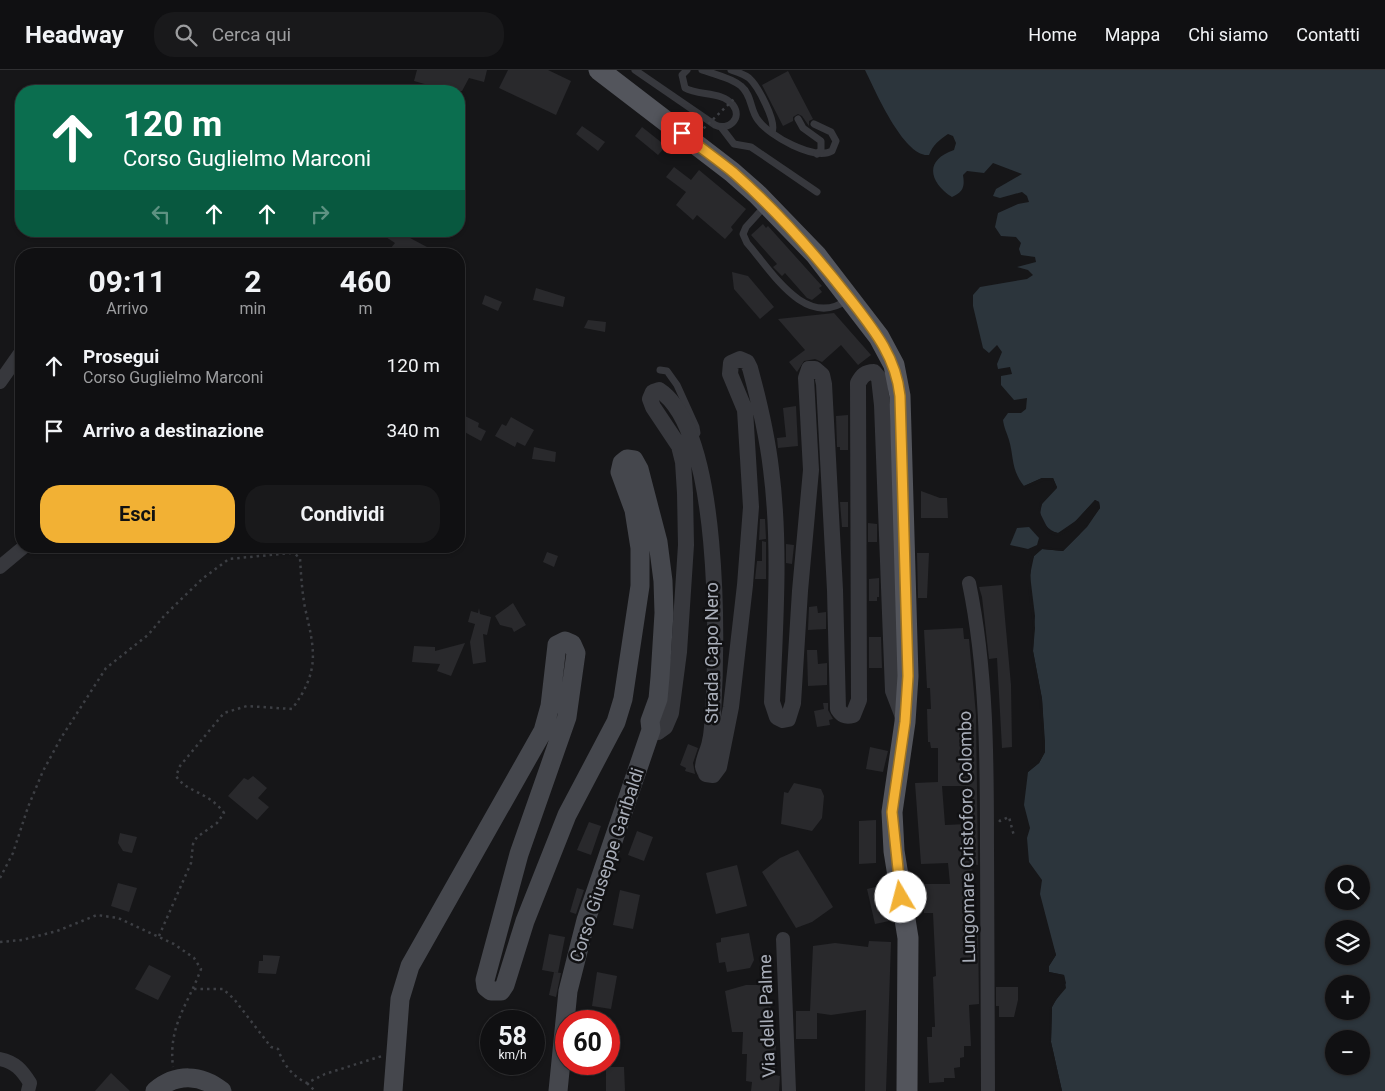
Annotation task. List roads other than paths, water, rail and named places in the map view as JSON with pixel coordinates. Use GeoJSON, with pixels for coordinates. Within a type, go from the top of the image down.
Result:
{"type":"FeatureCollection","features":[{"type":"Feature","properties":{"kind":"main road"},"geometry":{"type":"LineString","coordinates":[[599,70],[732,172],[767,204],[816,255],[884,345],[894,365],[899,382],[908,676],[905,722],[892,812],[894,851],[908,938],[907,1091]]}},
{"type":"Feature","properties":{"kind":"main road"},"geometry":{"type":"LineString","coordinates":[[393,1091],[400,999],[404,982],[422,944],[543,731],[552,697],[557,645],[565,641],[572,644],[576,653],[567,717],[519,854],[485,980],[486,986],[491,991],[498,992],[505,985],[525,921],[567,815],[616,722],[628,674],[640,586],[639,534],[620,472],[622,463],[627,459],[634,460],[639,469],[658,542],[661,565],[664,613],[662,651],[658,699],[650,721],[651,730]]}},
{"type":"Feature","properties":{"kind":"main road","name":"Corso Giuseppe Garibaldi"},"geometry":{"type":"LineString","coordinates":[[558,1091],[568,991],[586,920],[651,730]]}},
{"type":"Feature","properties":{"kind":"main road"},"geometry":{"type":"LineString","coordinates":[[155,1091],[175,1079],[199,1079],[222,1091]]}},
{"type":"Feature","properties":{"kind":"street","name":"Strada Capo Nero"},"geometry":{"type":"LineString","coordinates":[[651,730],[658,732],[665,727],[671,712],[679,652],[686,545],[684,462],[680,446],[653,407],[650,399],[653,392],[659,390],[666,395],[681,418],[701,470],[707,497],[711,537],[715,664],[711,739],[703,767],[706,774],[713,775],[718,768],[731,706],[745,585],[751,506],[745,410],[729,371],[732,363],[737,360],[745,360],[750,368],[763,419],[771,468],[776,573],[772,702],[777,717],[782,720],[788,719],[793,703],[800,591],[811,470],[806,378],[809,369],[815,369],[822,375],[824,384],[834,553],[838,708],[842,714],[848,716],[853,715],[859,700],[858,383],[862,376],[868,372],[874,372],[879,378],[893,691],[905,722]]}},
{"type":"Feature","properties":{"kind":"street"},"geometry":{"type":"LineString","coordinates":[[0,382],[15,361]]}},
{"type":"Feature","properties":{"kind":"street"},"geometry":{"type":"LineString","coordinates":[[0,567],[17,553]]}},
{"type":"Feature","properties":{"kind":"street","name":"Lungomare Cristoforo Colombo"},"geometry":{"type":"LineString","coordinates":[[969,583],[982,664],[987,808],[988,1091]]}},
{"type":"Feature","properties":{"kind":"street","name":"Via delle Palme"},"geometry":{"type":"LineString","coordinates":[[783,939],[789,1091]]}},
{"type":"Feature","properties":{"kind":"street"},"geometry":{"type":"LineString","coordinates":[[0,1059],[9,1061],[22,1070],[30,1083],[28,1091]]}},
{"type":"Feature","properties":{"kind":"lane"},"geometry":{"type":"LineString","coordinates":[[635,70],[721,127],[734,144],[751,147],[817,192]]}},
{"type":"Feature","properties":{"kind":"lane"},"geometry":{"type":"LineString","coordinates":[[687,70],[682,75],[685,88],[723,98],[734,108],[736,119],[731,124],[721,127]]}},
{"type":"Feature","properties":{"kind":"lane"},"geometry":{"type":"LineString","coordinates":[[702,70],[740,85],[748,94],[758,122],[772,132],[802,149],[817,154],[832,151],[836,141],[831,132],[814,124]]}},
{"type":"Feature","properties":{"kind":"lane"},"geometry":{"type":"LineString","coordinates":[[731,70],[746,76],[754,84],[774,123],[772,132]]}},
{"type":"Feature","properties":{"kind":"lane"},"geometry":{"type":"LineString","coordinates":[[798,119],[803,128],[821,141],[822,147],[817,154]]}},
{"type":"Feature","properties":{"kind":"lane"},"geometry":{"type":"LineString","coordinates":[[767,204],[746,227],[743,234],[747,242],[792,295],[810,306],[825,310],[841,305],[850,299]]}},
{"type":"Feature","properties":{"kind":"lane"},"geometry":{"type":"LineString","coordinates":[[660,370],[667,371],[678,384],[696,427],[697,434],[691,441]]}}]}
